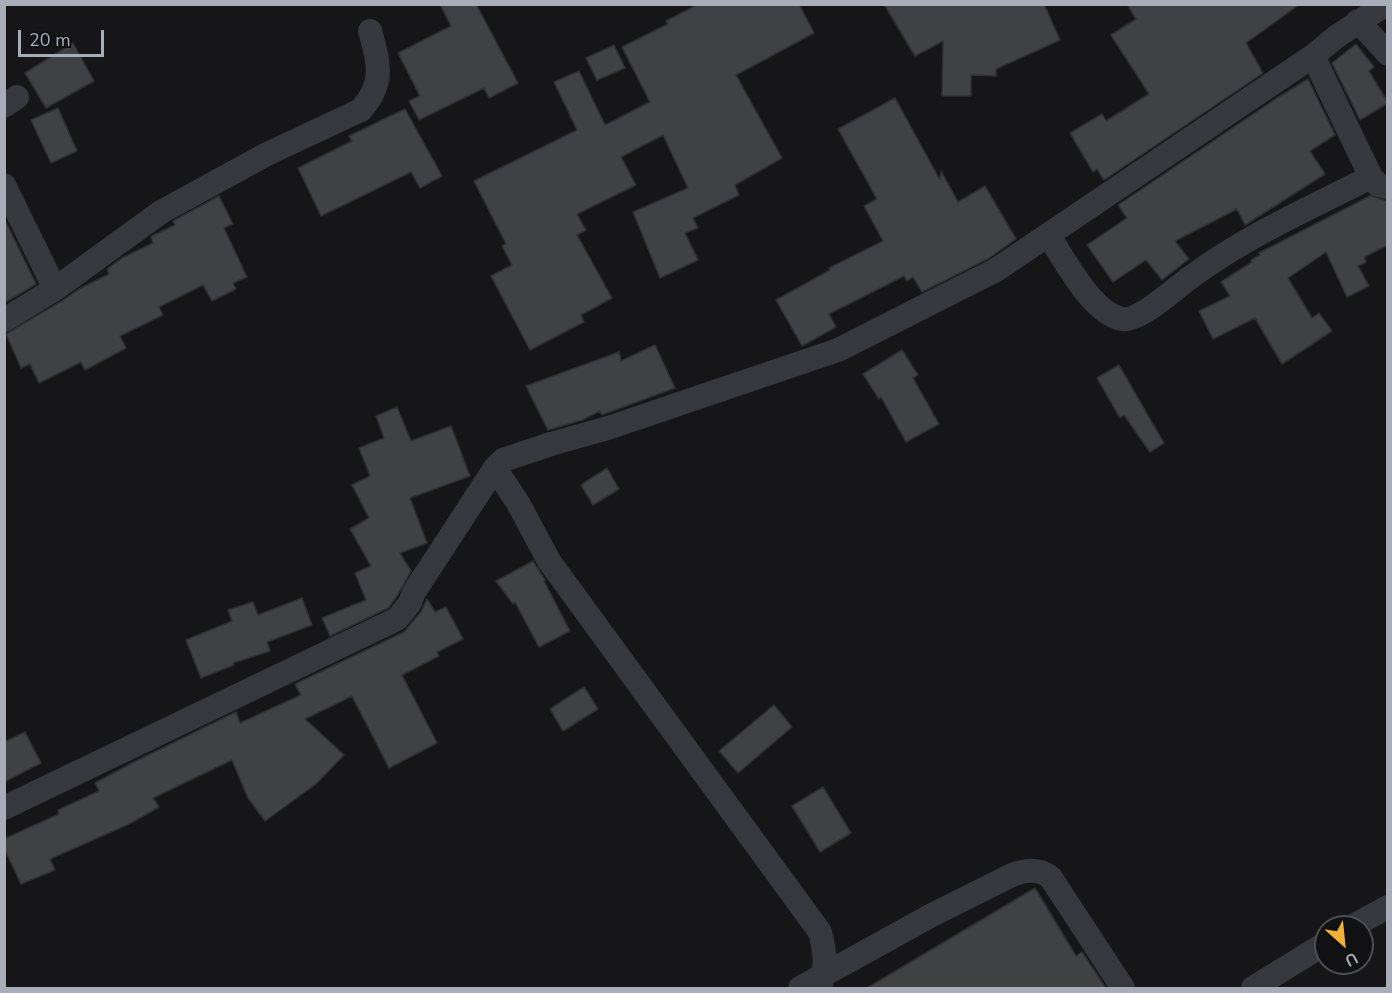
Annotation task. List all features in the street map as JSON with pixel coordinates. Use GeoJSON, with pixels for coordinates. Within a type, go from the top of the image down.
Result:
{"type":"FeatureCollection","features":[{"type":"Feature","properties":{"kind":"street"},"geometry":{"type":"LineString","coordinates":[[4,808],[397,619],[410,603],[414,592],[495,468],[503,460],[608,428],[838,350],[996,270],[1313,56],[1358,21],[1386,4]]}},
{"type":"Feature","properties":{"kind":"street"},"geometry":{"type":"LineString","coordinates":[[1358,21],[1388,54]]}},
{"type":"Feature","properties":{"kind":"street"},"geometry":{"type":"LineString","coordinates":[[4,320],[55,289],[161,212],[267,154],[361,111],[370,100],[379,80],[377,58],[370,31]]}},
{"type":"Feature","properties":{"kind":"street"},"geometry":{"type":"LineString","coordinates":[[1048,235],[1091,298],[1109,314],[1124,320],[1160,302],[1198,271],[1244,242],[1379,182],[1313,56]]}},
{"type":"Feature","properties":{"kind":"street"},"geometry":{"type":"LineString","coordinates":[[4,185],[55,289]]}},
{"type":"Feature","properties":{"kind":"street"},"geometry":{"type":"LineString","coordinates":[[495,468],[518,504],[549,561],[820,932],[825,953],[821,982]]}},
{"type":"Feature","properties":{"kind":"street"},"geometry":{"type":"LineString","coordinates":[[800,988],[821,982],[933,915],[1021,871],[1045,873],[1051,878],[1123,988]]}},
{"type":"Feature","properties":{"kind":"street"},"geometry":{"type":"LineString","coordinates":[[1373,915],[1388,907]]}},
{"type":"Feature","properties":{"kind":"street"},"geometry":{"type":"LineString","coordinates":[[1253,988],[1314,950]]}},
{"type":"Feature","properties":{"kind":"building"},"geometry":{"type":"Polygon","coordinates":[[[440,4],[476,4],[518,83],[489,98],[484,88],[419,120],[409,101],[420,96],[398,53],[451,26],[440,4]]]}},
{"type":"Feature","properties":{"kind":"building"},"geometry":{"type":"Polygon","coordinates":[[[699,4],[799,4],[814,33],[736,75],[782,158],[735,185],[739,195],[693,218],[698,228],[685,233],[698,260],[660,278],[633,212],[688,188],[663,135],[621,157],[636,185],[577,214],[586,230],[577,235],[612,298],[581,315],[584,322],[530,350],[491,276],[512,265],[502,246],[506,244],[474,181],[577,130],[554,82],[579,71],[605,125],[650,102],[622,47],[668,24],[666,21],[699,4]]]}},
{"type":"Feature","properties":{"kind":"building"},"geometry":{"type":"Polygon","coordinates":[[[884,4],[1044,4],[1060,40],[996,69],[996,76],[971,75],[971,96],[942,96],[943,41],[915,56],[884,4]]]}},
{"type":"Feature","properties":{"kind":"building"},"geometry":{"type":"Polygon","coordinates":[[[1127,4],[1300,4],[1246,43],[1263,73],[1104,180],[1097,169],[1093,172],[1070,133],[1102,114],[1106,121],[1149,94],[1111,35],[1136,19],[1127,4]]]}},
{"type":"Feature","properties":{"kind":"building"},"geometry":{"type":"Polygon","coordinates":[[[73,43],[94,81],[46,108],[25,73],[73,43]]]}},
{"type":"Feature","properties":{"kind":"building"},"geometry":{"type":"Polygon","coordinates":[[[1356,44],[1374,67],[1369,71],[1388,103],[1360,120],[1332,63],[1356,44]]]}},
{"type":"Feature","properties":{"kind":"building"},"geometry":{"type":"Polygon","coordinates":[[[614,45],[625,68],[597,80],[586,58],[614,45]]]}},
{"type":"Feature","properties":{"kind":"building"},"geometry":{"type":"Polygon","coordinates":[[[1308,79],[1335,135],[1310,151],[1325,174],[1245,225],[1237,209],[1175,241],[1189,259],[1162,280],[1146,260],[1113,282],[1087,245],[1127,218],[1118,205],[1308,79]]]}},
{"type":"Feature","properties":{"kind":"building"},"geometry":{"type":"Polygon","coordinates":[[[895,98],[940,180],[941,171],[958,202],[985,186],[1016,239],[989,258],[922,292],[913,277],[907,281],[904,276],[829,314],[836,327],[802,346],[776,300],[830,270],[829,268],[883,241],[864,206],[877,199],[838,129],[895,98]]]}},
{"type":"Feature","properties":{"kind":"building"},"geometry":{"type":"Polygon","coordinates":[[[58,108],[77,151],[51,163],[31,120],[58,108]]]}},
{"type":"Feature","properties":{"kind":"building"},"geometry":{"type":"Polygon","coordinates":[[[405,109],[442,176],[420,188],[411,172],[321,216],[298,168],[352,141],[349,136],[405,109]]]}},
{"type":"Feature","properties":{"kind":"building"},"geometry":{"type":"Polygon","coordinates":[[[219,196],[233,224],[224,228],[247,277],[233,283],[236,289],[212,301],[203,285],[159,307],[163,315],[120,336],[126,348],[85,370],[81,362],[39,383],[30,364],[21,368],[6,334],[79,289],[109,274],[107,269],[122,258],[153,243],[151,237],[175,225],[173,221],[219,196]]]}},
{"type":"Feature","properties":{"kind":"building"},"geometry":{"type":"Polygon","coordinates":[[[1370,196],[1388,201],[1388,245],[1364,257],[1366,262],[1358,266],[1369,286],[1347,297],[1326,252],[1288,278],[1312,318],[1319,313],[1332,331],[1282,364],[1255,318],[1213,339],[1199,311],[1230,296],[1221,282],[1252,262],[1251,260],[1260,255],[1259,253],[1370,196]]]}},
{"type":"Feature","properties":{"kind":"building"},"geometry":{"type":"Polygon","coordinates":[[[4,218],[36,284],[4,303],[4,218]]]}},
{"type":"Feature","properties":{"kind":"building"},"geometry":{"type":"Polygon","coordinates":[[[655,345],[675,388],[602,415],[600,411],[582,420],[548,430],[526,386],[619,352],[621,361],[655,345]]]}},
{"type":"Feature","properties":{"kind":"building"},"geometry":{"type":"Polygon","coordinates":[[[902,350],[918,375],[913,378],[939,424],[906,442],[881,397],[879,399],[863,374],[902,350]]]}},
{"type":"Feature","properties":{"kind":"building"},"geometry":{"type":"Polygon","coordinates":[[[1119,365],[1164,443],[1150,452],[1124,415],[1120,418],[1097,378],[1119,365]]]}},
{"type":"Feature","properties":{"kind":"building"},"geometry":{"type":"Polygon","coordinates":[[[397,407],[411,441],[451,426],[470,476],[410,498],[427,543],[400,553],[411,571],[397,596],[388,608],[330,636],[322,618],[366,600],[355,573],[371,566],[350,529],[369,518],[352,485],[370,476],[359,448],[384,438],[376,416],[397,407]]]}},
{"type":"Feature","properties":{"kind":"building"},"geometry":{"type":"Polygon","coordinates":[[[607,468],[619,489],[593,505],[581,485],[607,468]]]}},
{"type":"Feature","properties":{"kind":"building"},"geometry":{"type":"Polygon","coordinates":[[[533,561],[570,631],[539,647],[515,602],[513,604],[496,581],[533,561]]]}},
{"type":"Feature","properties":{"kind":"building"},"geometry":{"type":"Polygon","coordinates":[[[302,598],[312,625],[267,642],[270,651],[233,663],[234,665],[201,678],[186,640],[232,621],[228,610],[253,602],[258,615],[302,598]]]}},
{"type":"Feature","properties":{"kind":"building"},"geometry":{"type":"Polygon","coordinates":[[[427,599],[435,612],[446,607],[463,639],[437,652],[439,656],[402,675],[437,743],[389,768],[352,696],[305,719],[344,755],[316,784],[265,821],[248,798],[232,760],[153,798],[159,807],[129,824],[50,859],[55,870],[21,884],[4,848],[4,839],[59,814],[58,810],[99,791],[95,783],[236,712],[240,723],[301,695],[295,684],[404,632],[421,612],[427,599]]]}},
{"type":"Feature","properties":{"kind":"building"},"geometry":{"type":"Polygon","coordinates":[[[584,687],[598,709],[563,731],[550,709],[584,687]]]}},
{"type":"Feature","properties":{"kind":"building"},"geometry":{"type":"Polygon","coordinates":[[[774,705],[792,727],[738,773],[719,751],[774,705]]]}},
{"type":"Feature","properties":{"kind":"building"},"geometry":{"type":"Polygon","coordinates":[[[25,732],[41,763],[4,782],[4,742],[25,732]]]}},
{"type":"Feature","properties":{"kind":"building"},"geometry":{"type":"Polygon","coordinates":[[[823,787],[851,833],[820,852],[792,806],[823,787]]]}},
{"type":"Feature","properties":{"kind":"building"},"geometry":{"type":"Polygon","coordinates":[[[1035,888],[1076,956],[1082,952],[1106,988],[867,988],[1035,888]]]}}]}
